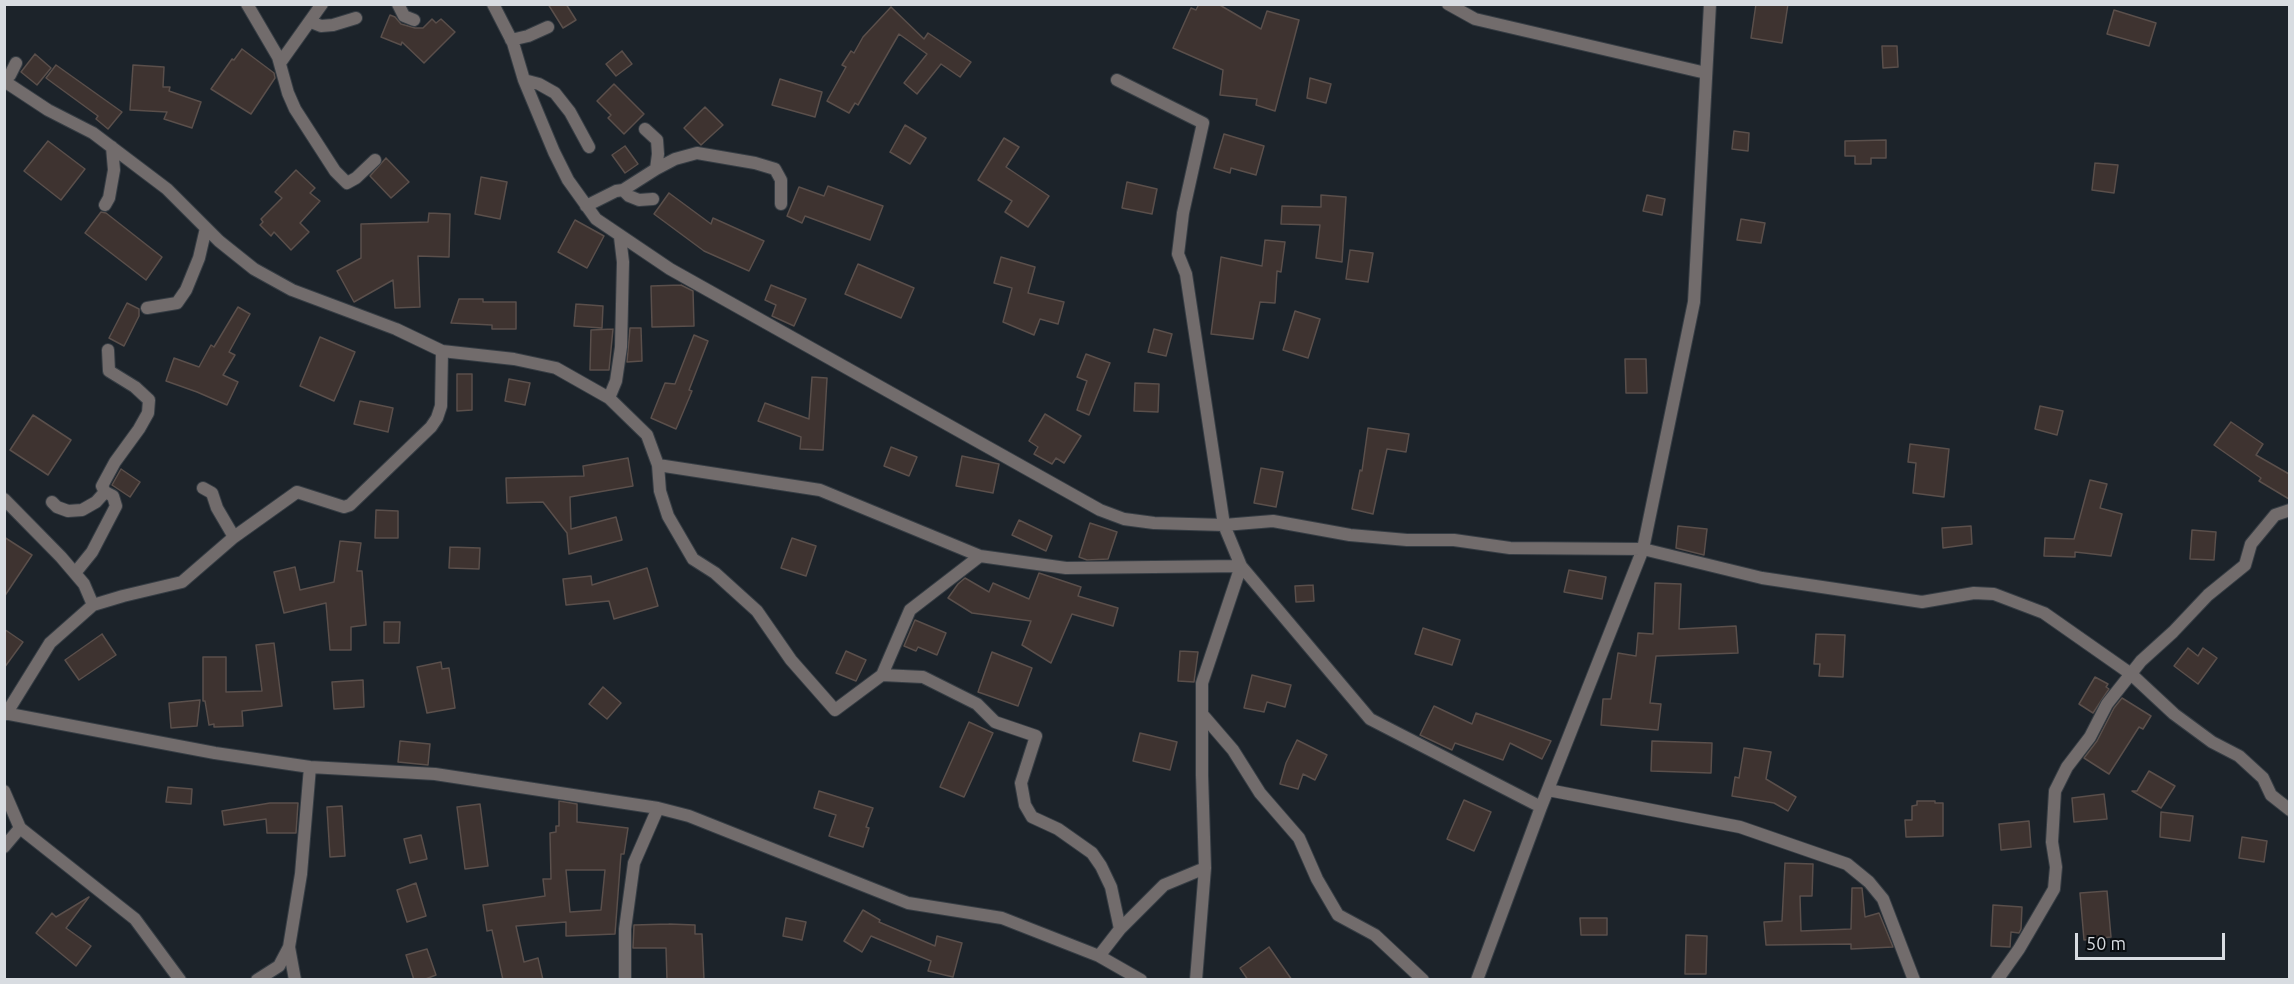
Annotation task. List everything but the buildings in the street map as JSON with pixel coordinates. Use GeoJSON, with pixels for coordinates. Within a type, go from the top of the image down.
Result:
{"type":"FeatureCollection","features":[{"type":"Feature","properties":{"kind":"street"},"geometry":{"type":"LineString","coordinates":[[248,4],[280,63],[295,109],[335,171],[347,183],[375,160]]}},
{"type":"Feature","properties":{"kind":"street"},"geometry":{"type":"LineString","coordinates":[[280,63],[322,4]]}},
{"type":"Feature","properties":{"kind":"street"},"geometry":{"type":"LineString","coordinates":[[398,4],[404,16],[414,20]]}},
{"type":"Feature","properties":{"kind":"street"},"geometry":{"type":"LineString","coordinates":[[493,4],[511,40],[524,80],[559,162],[568,180],[596,219],[620,237],[680,274],[1100,510],[1124,519],[1154,523],[1224,525],[1273,521],[1350,535],[1407,540],[1454,540],[1510,548],[1643,549],[1762,578],[1922,602],[1974,593],[1994,594],[2044,613],[2131,674],[2174,714],[2212,742],[2239,756],[2263,778],[2271,795],[2289,810]]}},
{"type":"Feature","properties":{"kind":"street"},"geometry":{"type":"LineString","coordinates":[[1448,4],[1475,19],[1706,73]]}},
{"type":"Feature","properties":{"kind":"street"},"geometry":{"type":"LineString","coordinates":[[1477,980],[1541,807],[1643,549],[1694,302],[1710,4]]}},
{"type":"Feature","properties":{"kind":"street"},"geometry":{"type":"LineString","coordinates":[[311,22],[321,26],[333,25],[356,18]]}},
{"type":"Feature","properties":{"kind":"street"},"geometry":{"type":"LineString","coordinates":[[511,40],[528,36],[548,27]]}},
{"type":"Feature","properties":{"kind":"street"},"geometry":{"type":"LineString","coordinates":[[16,63],[10,75],[4,80],[48,110],[93,133],[167,189],[206,228],[255,269],[292,290],[396,329],[442,351],[514,359],[556,368],[609,398],[647,435],[658,465],[660,491],[668,516],[693,559],[715,573],[758,611],[791,660],[835,711],[882,675],[910,610],[980,555]]}},
{"type":"Feature","properties":{"kind":"street"},"geometry":{"type":"LineString","coordinates":[[524,80],[539,84],[555,93],[570,112],[589,147]]}},
{"type":"Feature","properties":{"kind":"street"},"geometry":{"type":"LineString","coordinates":[[1117,80],[1203,123],[1183,213],[1178,254],[1186,274],[1224,525],[1241,566],[1370,719],[1541,807]]}},
{"type":"Feature","properties":{"kind":"street"},"geometry":{"type":"LineString","coordinates":[[645,129],[657,140],[656,169]]}},
{"type":"Feature","properties":{"kind":"street"},"geometry":{"type":"LineString","coordinates":[[105,205],[109,198],[114,170],[112,147]]}},
{"type":"Feature","properties":{"kind":"street"},"geometry":{"type":"LineString","coordinates":[[586,206],[616,191],[623,190],[675,159],[697,153],[755,163],[775,169],[781,180],[781,204]]}},
{"type":"Feature","properties":{"kind":"street"},"geometry":{"type":"LineString","coordinates":[[623,190],[628,196],[639,200],[653,198]]}},
{"type":"Feature","properties":{"kind":"street"},"geometry":{"type":"LineString","coordinates":[[147,308],[177,303],[186,290],[199,258],[206,228]]}},
{"type":"Feature","properties":{"kind":"street"},"geometry":{"type":"LineString","coordinates":[[609,398],[616,381],[621,347],[623,262],[620,237]]}},
{"type":"Feature","properties":{"kind":"street"},"geometry":{"type":"LineString","coordinates":[[75,573],[92,552],[116,507],[113,496],[105,492],[102,486],[148,413],[149,400],[135,387],[109,371],[108,350]]}},
{"type":"Feature","properties":{"kind":"street"},"geometry":{"type":"LineString","coordinates":[[442,351],[441,406],[437,418],[431,427],[350,505],[344,507],[297,492],[234,537],[182,582],[93,605],[50,643],[5,714],[215,753],[310,767],[435,774],[658,808],[689,816],[909,903],[1002,918],[1099,956],[1141,980]]}},
{"type":"Feature","properties":{"kind":"street"},"geometry":{"type":"LineString","coordinates":[[658,465],[820,490],[980,555],[1066,568],[1241,566]]}},
{"type":"Feature","properties":{"kind":"street"},"geometry":{"type":"LineString","coordinates":[[203,488],[212,493],[217,508],[234,537]]}},
{"type":"Feature","properties":{"kind":"street"},"geometry":{"type":"LineString","coordinates":[[52,502],[57,507],[68,511],[82,510],[96,502],[105,492]]}},
{"type":"Feature","properties":{"kind":"street"},"geometry":{"type":"LineString","coordinates":[[6,502],[75,573],[84,584],[93,605]]}},
{"type":"Feature","properties":{"kind":"street"},"geometry":{"type":"LineString","coordinates":[[1997,980],[2019,949],[2054,889],[2056,867],[2052,842],[2055,791],[2067,767],[2090,737],[2107,704],[2141,661],[2208,595],[2245,566],[2251,544],[2275,515],[2289,510]]}},
{"type":"Feature","properties":{"kind":"street"},"geometry":{"type":"LineString","coordinates":[[1196,980],[1205,868],[1202,683],[1241,566]]}},
{"type":"Feature","properties":{"kind":"street"},"geometry":{"type":"LineString","coordinates":[[882,675],[923,677],[977,704],[995,722],[1036,736],[1021,783],[1025,805],[1032,817],[1058,829],[1092,853],[1111,887],[1120,929]]}},
{"type":"Feature","properties":{"kind":"street"},"geometry":{"type":"LineString","coordinates":[[1202,714],[1233,750],[1260,793],[1299,838],[1317,879],[1338,915],[1375,935],[1423,980]]}},
{"type":"Feature","properties":{"kind":"street"},"geometry":{"type":"LineString","coordinates":[[257,980],[279,966],[289,947],[301,874],[310,767]]}},
{"type":"Feature","properties":{"kind":"street"},"geometry":{"type":"LineString","coordinates":[[1548,790],[1740,827],[1847,864],[1869,882],[1883,899],[1914,980]]}},
{"type":"Feature","properties":{"kind":"street"},"geometry":{"type":"LineString","coordinates":[[4,791],[20,828],[135,919],[180,980]]}},
{"type":"Feature","properties":{"kind":"street"},"geometry":{"type":"LineString","coordinates":[[626,980],[625,929],[634,863],[658,808]]}},
{"type":"Feature","properties":{"kind":"street"},"geometry":{"type":"LineString","coordinates":[[4,847],[20,828]]}},
{"type":"Feature","properties":{"kind":"street"},"geometry":{"type":"LineString","coordinates":[[1099,956],[1120,929],[1164,885],[1205,868]]}},
{"type":"Feature","properties":{"kind":"street"},"geometry":{"type":"LineString","coordinates":[[289,947],[295,980]]}}]}
